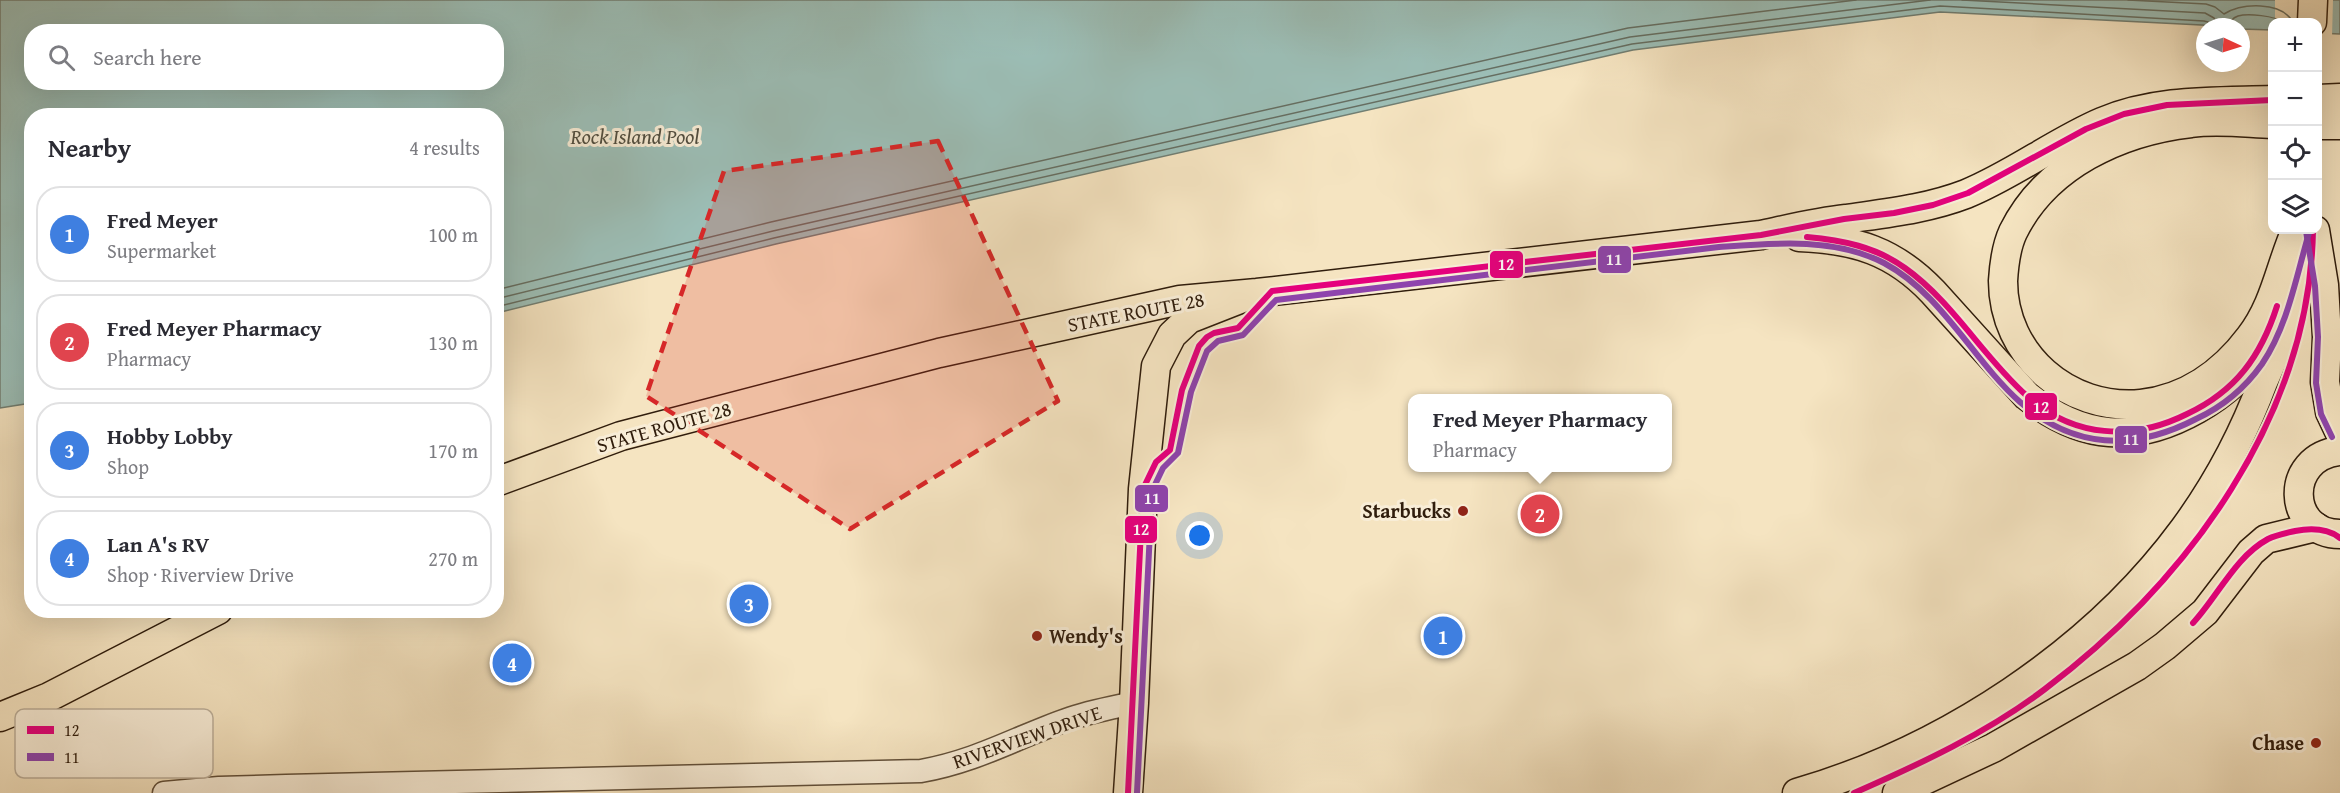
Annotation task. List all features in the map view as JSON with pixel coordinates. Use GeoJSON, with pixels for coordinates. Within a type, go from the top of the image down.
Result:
{"type":"FeatureCollection","features":[{"type":"Feature","properties":{"kind":"main road"},"geometry":{"type":"LineString","coordinates":[[2312,18],[2313,0]]}},
{"type":"Feature","properties":{"kind":"main road"},"geometry":{"type":"LineString","coordinates":[[2322,99],[2340,98]]}},
{"type":"Feature","properties":{"kind":"main road","name":"STATE ROUTE 28"},"geometry":{"type":"LineString","coordinates":[[504,479],[621,436],[939,353],[1180,300],[1761,235],[1844,219],[1894,213],[1968,194],[2086,129],[2124,114],[2167,105],[2268,100]]}},
{"type":"Feature","properties":{"kind":"main road"},"geometry":{"type":"LineString","coordinates":[[2268,124],[2193,122],[2150,130],[2097,149],[2049,182],[2020,219],[2006,251],[2003,289],[2011,325],[2036,367],[2072,392],[2095,400],[2117,404],[2145,403],[2172,397],[2196,386],[2220,369],[2252,336],[2272,301],[2288,249],[2297,234]]}},
{"type":"Feature","properties":{"kind":"main road"},"geometry":{"type":"LineString","coordinates":[[2322,125],[2340,125]]}},
{"type":"Feature","properties":{"kind":"main road"},"geometry":{"type":"LineString","coordinates":[[1761,235],[1837,240],[1868,247],[1888,255],[1921,279],[2015,386],[2034,402],[2068,423],[2111,433],[2129,433],[2164,425],[2203,406],[2238,381],[2262,347],[2272,325],[2299,234]]}},
{"type":"Feature","properties":{"kind":"main road"},"geometry":{"type":"LineString","coordinates":[[1897,793],[1957,766],[2010,714],[2065,651],[2130,592],[2177,538],[2211,490],[2245,426],[2275,354],[2284,327],[2298,267],[2300,234]]}},
{"type":"Feature","properties":{"kind":"main road"},"geometry":{"type":"LineString","coordinates":[[1854,793],[1922,765],[2010,714],[2064,676],[2114,634],[2184,558],[2226,500],[2244,470],[2284,384],[2303,330],[2314,234]]}},
{"type":"Feature","properties":{"kind":"main road"},"geometry":{"type":"LineString","coordinates":[[2315,234],[2324,285],[2327,337],[2325,382],[2330,412],[2340,433]]}},
{"type":"Feature","properties":{"kind":"main road"},"geometry":{"type":"LineString","coordinates":[[1128,793],[1143,489],[1156,366],[1172,335],[1189,319],[1257,293]]}},
{"type":"Feature","properties":{"kind":"main road"},"geometry":{"type":"LineString","coordinates":[[2327,337],[2340,385]]}},
{"type":"Feature","properties":{"kind":"main road"},"geometry":{"type":"LineString","coordinates":[[2333,534],[2306,517],[2299,503],[2298,488],[2302,474],[2311,462],[2324,454],[2340,451]]}},
{"type":"Feature","properties":{"kind":"main road"},"geometry":{"type":"LineString","coordinates":[[1797,793],[1856,774],[1932,739],[2010,714],[2137,666],[2205,612],[2245,559],[2266,539],[2333,534]]}},
{"type":"Feature","properties":{"kind":"main road"},"geometry":{"type":"LineString","coordinates":[[20,709],[49,697],[202,618]]}},
{"type":"Feature","properties":{"kind":"main road"},"geometry":{"type":"LineString","coordinates":[[0,717],[15,711]]}},
{"type":"Feature","properties":{"kind":"street","name":"RIVERVIEW DRIVE"},"geometry":{"type":"LineString","coordinates":[[164,793],[219,788],[286,786],[921,771],[952,765],[986,754],[1067,719],[1134,703]]}},
{"type":"Feature","properties":{"kind":"highlighted area"},"geometry":{"type":"Polygon","coordinates":[[[938,141],[1058,401],[850,529],[646,396],[724,171],[938,141]]]}},
{"type":"Feature","properties":{"kind":"water","name":"Rock Island Pool"},"geometry":{"type":"Polygon","coordinates":[[[0,0],[2340,0],[2340,34],[2322,33],[2322,18],[2268,18],[2268,30],[2250,29],[2250,18],[2196,18],[2196,25],[1940,12],[1633,50],[776,244],[504,311],[504,108],[24,108],[24,404],[0,408],[0,0]]]}},
{"type":"Feature","properties":{"kind":"pier"},"geometry":{"type":"Polygon","coordinates":[[[2275,0],[2333,0],[2332,37],[2322,36],[2322,18],[2275,18],[2275,0]]]}},
{"type":"Feature","properties":{"kind":"transit line","name":"12"},"geometry":{"type":"LineString","coordinates":[[1128,793],[1143,489],[1156,462],[1170,450],[1182,390],[1199,346],[1214,333],[1238,328],[1272,291],[1761,235],[1844,219],[1894,213],[1933,205],[1968,193],[2086,129],[2124,114],[2167,105],[2268,100]]}},
{"type":"Feature","properties":{"kind":"transit line","name":"11"},"geometry":{"type":"LineString","coordinates":[[2306,234],[2315,286],[2318,337],[2316,383],[2321,414],[2332,437]]}},
{"type":"Feature","properties":{"kind":"transit line","name":"11"},"geometry":{"type":"LineString","coordinates":[[1137,793],[1152,491],[1163,468],[1178,453],[1191,392],[1207,351],[1218,341],[1243,335],[1276,300],[1719,247],[1782,243],[1824,245],[1865,255],[1905,276],[1940,309],[2003,385],[2041,418],[2062,429],[2083,436],[2105,440],[2127,440],[2150,436],[2196,419],[2224,403],[2241,389],[2262,364],[2285,317],[2309,234]]}},
{"type":"Feature","properties":{"kind":"transit line","name":"12"},"geometry":{"type":"LineString","coordinates":[[1854,793],[1976,734],[2045,689],[2097,646],[2147,598],[2192,545],[2232,489],[2265,428],[2290,365],[2306,299],[2313,234]]}},
{"type":"Feature","properties":{"kind":"transit line","name":"12"},"geometry":{"type":"LineString","coordinates":[[1807,237],[1858,246],[1882,255],[1905,268],[1938,297],[2011,381],[2027,396],[2045,410],[2064,420],[2104,431],[2125,431],[2167,423],[2204,405],[2233,383],[2244,370],[2263,341],[2277,306]]}},
{"type":"Feature","properties":{"kind":"transit line","name":"12"},"geometry":{"type":"LineString","coordinates":[[2193,623],[2236,566],[2268,539],[2295,531],[2313,529],[2330,532],[2340,538]]}},
{"type":"Feature","properties":{"kind":"place","name":"Starbucks"},"geometry":{"type":"Point","coordinates":[1463,511]}},
{"type":"Feature","properties":{"kind":"place","name":"Fred Meyer Pharmacy"},"geometry":{"type":"Point","coordinates":[1540,514]}},
{"type":"Feature","properties":{"kind":"place","name":"Hobby Lobby"},"geometry":{"type":"Point","coordinates":[749,604]}},
{"type":"Feature","properties":{"kind":"place","name":"Wendy's"},"geometry":{"type":"Point","coordinates":[1037,636]}},
{"type":"Feature","properties":{"kind":"place","name":"Fred Meyer"},"geometry":{"type":"Point","coordinates":[1443,636]}},
{"type":"Feature","properties":{"kind":"place","name":"Lan A's RV"},"geometry":{"type":"Point","coordinates":[512,663]}},
{"type":"Feature","properties":{"kind":"place","name":"Chase"},"geometry":{"type":"Point","coordinates":[2316,743]}}]}
